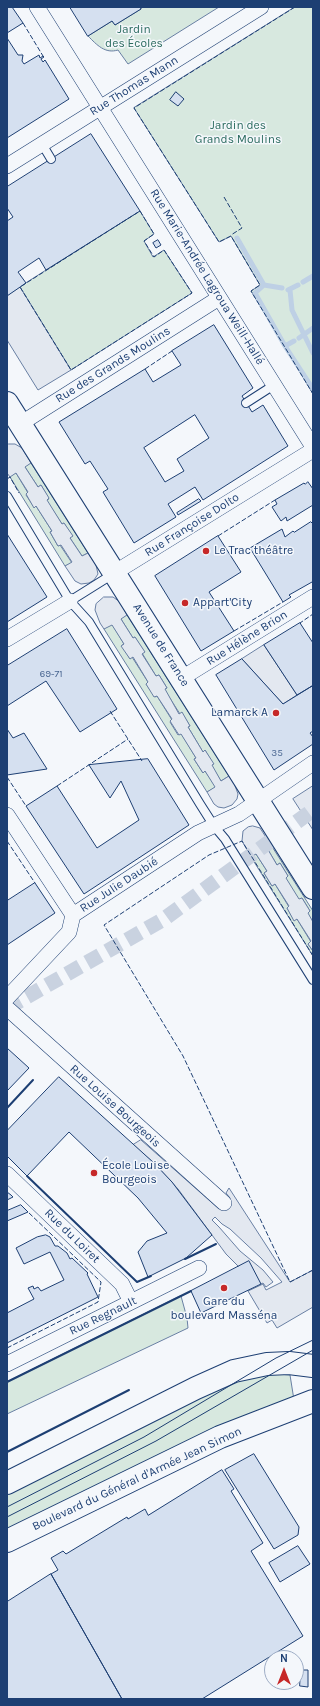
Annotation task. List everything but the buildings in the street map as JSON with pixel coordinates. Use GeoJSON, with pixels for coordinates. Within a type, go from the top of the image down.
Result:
{"type":"FeatureCollection","features":[{"type":"Feature","properties":{"kind":"main road","name":"Avenue de France"},"geometry":{"type":"LineString","coordinates":[[7,403],[14,429],[114,573],[182,678],[313,888]]}},
{"type":"Feature","properties":{"kind":"main road"},"geometry":{"type":"LineString","coordinates":[[7,1483],[215,1378],[234,1371],[268,1364],[289,1363],[313,1366]]}},
{"type":"Feature","properties":{"kind":"main road","name":"Boulevard du Général d'Armée Jean Simon"},"geometry":{"type":"LineString","coordinates":[[7,1541],[220,1438],[304,1404]]}},
{"type":"Feature","properties":{"kind":"street","name":"Rue Marie-Andrée Lagroua Weill-Hallé"},"geometry":{"type":"LineString","coordinates":[[37,7],[313,449]]}},
{"type":"Feature","properties":{"kind":"street","name":"Rue Thomas Mann"},"geometry":{"type":"LineString","coordinates":[[7,166],[262,7]]}},
{"type":"Feature","properties":{"kind":"street","name":"Rue des Grands Moulins"},"geometry":{"type":"LineString","coordinates":[[14,429],[219,298]]}},
{"type":"Feature","properties":{"kind":"street","name":"Rue Françoise Dolto"},"geometry":{"type":"LineString","coordinates":[[114,573],[313,449]]}},
{"type":"Feature","properties":{"kind":"street","name":"Rue Hélène Brion"},"geometry":{"type":"LineString","coordinates":[[182,678],[313,597]]}},
{"type":"Feature","properties":{"kind":"street"},"geometry":{"type":"LineString","coordinates":[[7,639],[70,600]]}},
{"type":"Feature","properties":{"kind":"street","name":"Rue Julie Daubié"},"geometry":{"type":"LineString","coordinates":[[7,998],[69,932],[72,915],[198,833],[239,814],[313,763]]}},
{"type":"Feature","properties":{"kind":"street"},"geometry":{"type":"LineString","coordinates":[[7,815],[72,915]]}},
{"type":"Feature","properties":{"kind":"street","name":"Rue Louise Bourgeois"},"geometry":{"type":"LineString","coordinates":[[7,1008],[224,1203]]}},
{"type":"Feature","properties":{"kind":"street","name":"Rue du Loiret"},"geometry":{"type":"LineString","coordinates":[[7,1174],[122,1284],[131,1302]]}},
{"type":"Feature","properties":{"kind":"street","name":"Rue Regnault"},"geometry":{"type":"LineString","coordinates":[[7,1364],[199,1268]]}},
{"type":"Feature","properties":{"kind":"lane"},"geometry":{"type":"LineString","coordinates":[[42,144],[51,159]]}},
{"type":"Feature","properties":{"kind":"lane"},"geometry":{"type":"LineString","coordinates":[[246,403],[274,385]]}},
{"type":"Feature","properties":{"kind":"lane"},"geometry":{"type":"LineString","coordinates":[[7,496],[70,600],[89,622],[214,826],[225,839],[313,980]]}},
{"type":"Feature","properties":{"kind":"lane","name":"Rue Françoise Dolto"},"geometry":{"type":"LineString","coordinates":[[70,600],[114,573]]}},
{"type":"Feature","properties":{"kind":"green space","name":"Jardin des Écoles"},"geometry":{"type":"Polygon","coordinates":[[[140,7],[219,7],[128,64],[118,50],[105,50],[88,36],[112,21],[115,25],[141,9],[140,7]]]}},
{"type":"Feature","properties":{"kind":"green space","name":"Jardin des Grands Moulins"},"geometry":{"type":"Polygon","coordinates":[[[295,7],[313,7],[313,394],[251,291],[260,285],[231,236],[219,242],[134,108],[295,7]]]}},
{"type":"Feature","properties":{"kind":"green space"},"geometry":{"type":"Polygon","coordinates":[[[140,211],[154,234],[144,241],[153,257],[164,250],[192,293],[71,370],[20,287],[140,211]]]}},
{"type":"Feature","properties":{"kind":"green space"},"geometry":{"type":"Polygon","coordinates":[[[31,463],[88,553],[82,556],[70,538],[72,536],[64,523],[62,524],[46,500],[49,499],[41,485],[38,487],[25,467],[31,463]]]}},
{"type":"Feature","properties":{"kind":"green space"},"geometry":{"type":"Polygon","coordinates":[[[16,473],[28,493],[26,495],[34,507],[36,506],[52,531],[50,532],[58,546],[60,545],[72,563],[65,566],[10,477],[16,473]]]}},
{"type":"Feature","properties":{"kind":"green space"},"geometry":{"type":"Polygon","coordinates":[[[127,615],[229,776],[221,781],[211,765],[213,764],[205,750],[203,752],[188,727],[190,726],[182,713],[180,714],[164,689],[167,688],[159,675],[156,676],[142,653],[144,652],[135,637],[133,638],[121,619],[127,615]]]}},
{"type":"Feature","properties":{"kind":"green space"},"geometry":{"type":"Polygon","coordinates":[[[112,624],[124,644],[122,645],[130,659],[132,657],[148,682],[146,684],[155,697],[157,696],[172,720],[170,722],[178,735],[181,733],[203,773],[205,771],[216,787],[207,792],[104,629],[112,624]]]}},
{"type":"Feature","properties":{"kind":"green space"},"geometry":{"type":"Polygon","coordinates":[[[271,845],[313,911],[313,922],[307,913],[310,911],[302,898],[299,900],[285,878],[288,876],[280,863],[277,865],[267,848],[271,845]]]}},
{"type":"Feature","properties":{"kind":"green space"},"geometry":{"type":"Polygon","coordinates":[[[256,854],[267,871],[264,873],[272,886],[275,884],[289,907],[287,908],[294,920],[297,919],[311,942],[308,944],[313,951],[313,956],[251,857],[256,854]]]}},
{"type":"Feature","properties":{"kind":"green space"},"geometry":{"type":"Polygon","coordinates":[[[181,1296],[188,1328],[7,1414],[7,1382],[181,1296]]]}},
{"type":"Feature","properties":{"kind":"green space"},"geometry":{"type":"Polygon","coordinates":[[[250,1375],[290,1375],[294,1400],[7,1533],[7,1491],[225,1381],[250,1375]]]}},
{"type":"Feature","properties":{"kind":"shaded area"},"geometry":{"type":"Polygon","coordinates":[[[20,287],[71,370],[38,390],[7,340],[7,296],[20,287]]]}},
{"type":"Feature","properties":{"kind":"shaded area"},"geometry":{"type":"Polygon","coordinates":[[[15,444],[22,448],[31,463],[25,467],[38,487],[41,485],[49,498],[47,500],[62,524],[64,523],[73,536],[70,538],[82,556],[88,553],[96,565],[98,574],[94,580],[89,583],[81,584],[75,581],[65,566],[72,562],[61,545],[58,546],[50,532],[52,531],[36,506],[34,508],[26,494],[28,492],[16,473],[10,477],[7,473],[7,445],[15,444]]]}},
{"type":"Feature","properties":{"kind":"shaded area"},"geometry":{"type":"Polygon","coordinates":[[[104,597],[113,597],[120,602],[127,615],[121,619],[133,638],[135,637],[145,652],[142,654],[156,676],[159,675],[179,714],[182,712],[190,726],[188,727],[203,752],[205,750],[214,764],[212,765],[221,781],[229,776],[234,783],[238,794],[237,799],[232,805],[224,808],[218,807],[214,804],[207,792],[215,787],[205,771],[203,773],[194,759],[196,758],[181,734],[179,735],[170,721],[172,719],[157,696],[154,697],[146,684],[148,682],[133,657],[130,659],[121,646],[124,644],[112,625],[104,629],[100,623],[95,610],[96,604],[104,597]]]}},
{"type":"Feature","properties":{"kind":"shaded area"},"geometry":{"type":"Polygon","coordinates":[[[264,645],[297,695],[283,704],[242,659],[264,645]]]}},
{"type":"Feature","properties":{"kind":"shaded area"},"geometry":{"type":"Polygon","coordinates":[[[313,786],[313,830],[293,799],[313,786]]]}},
{"type":"Feature","properties":{"kind":"shaded area"},"geometry":{"type":"Polygon","coordinates":[[[253,826],[260,828],[271,845],[267,848],[277,865],[280,863],[288,876],[286,878],[299,899],[302,898],[310,911],[308,913],[313,922],[313,951],[308,944],[311,941],[297,919],[294,921],[287,908],[289,906],[275,884],[272,886],[264,873],[267,871],[256,854],[251,857],[242,841],[243,831],[248,827],[253,826]]]}},
{"type":"Feature","properties":{"kind":"shaded area"},"geometry":{"type":"Polygon","coordinates":[[[141,1140],[219,1209],[230,1198],[226,1193],[229,1188],[290,1282],[313,1270],[313,1307],[277,1328],[272,1320],[267,1323],[248,1291],[263,1284],[266,1290],[282,1282],[261,1258],[215,1217],[212,1220],[240,1251],[263,1270],[273,1282],[266,1287],[263,1283],[261,1284],[239,1267],[226,1254],[178,1189],[154,1163],[133,1145],[141,1140]]]}},
{"type":"Feature","properties":{"kind":"waterway"},"geometry":{"type":"LineString","coordinates":[[237,238],[264,285],[282,288]]}},
{"type":"Feature","properties":{"kind":"waterway"},"geometry":{"type":"LineString","coordinates":[[303,282],[313,276]]}},
{"type":"Feature","properties":{"kind":"waterway"},"geometry":{"type":"LineString","coordinates":[[264,285],[255,293],[285,346],[313,389]]}},
{"type":"Feature","properties":{"kind":"waterway"},"geometry":{"type":"LineString","coordinates":[[288,290],[298,285]]}},
{"type":"Feature","properties":{"kind":"waterway"},"geometry":{"type":"LineString","coordinates":[[290,290],[292,310],[313,353]]}},
{"type":"Feature","properties":{"kind":"waterway"},"geometry":{"type":"LineString","coordinates":[[299,338],[313,328]]}},
{"type":"Feature","properties":{"kind":"waterway"},"geometry":{"type":"LineString","coordinates":[[285,346],[294,341]]}},
{"type":"Feature","properties":{"kind":"tunnel"},"geometry":{"type":"LineString","coordinates":[[7,1008],[164,919],[313,810]]}},
{"type":"Feature","properties":{"kind":"tram line"},"geometry":{"type":"LineString","coordinates":[[7,1507],[144,1437],[276,1358],[313,1340]]}},
{"type":"Feature","properties":{"kind":"tram line"},"geometry":{"type":"LineString","coordinates":[[7,1517],[156,1441],[313,1350]]}},
{"type":"Feature","properties":{"kind":"fence"},"geometry":{"type":"LineString","coordinates":[[295,7],[134,108],[219,242],[231,236],[260,285],[251,291],[313,394]]}},
{"type":"Feature","properties":{"kind":"fence"},"geometry":{"type":"LineString","coordinates":[[23,23],[43,56]]}},
{"type":"Feature","properties":{"kind":"fence"},"geometry":{"type":"LineString","coordinates":[[224,197],[242,228],[231,235]]}},
{"type":"Feature","properties":{"kind":"fence"},"geometry":{"type":"LineString","coordinates":[[140,211],[154,234],[144,241],[154,257],[164,250],[192,293],[71,370],[20,287],[140,211]]}},
{"type":"Feature","properties":{"kind":"fence"},"geometry":{"type":"LineString","coordinates":[[145,369],[172,351]]}},
{"type":"Feature","properties":{"kind":"fence"},"geometry":{"type":"LineString","coordinates":[[7,479],[10,477],[19,493]]}},
{"type":"Feature","properties":{"kind":"fence"},"geometry":{"type":"LineString","coordinates":[[218,536],[275,500]]}},
{"type":"Feature","properties":{"kind":"fence"},"geometry":{"type":"LineString","coordinates":[[234,631],[283,602]]}},
{"type":"Feature","properties":{"kind":"fence"},"geometry":{"type":"LineString","coordinates":[[301,624],[300,623],[313,614]]}},
{"type":"Feature","properties":{"kind":"fence"},"geometry":{"type":"LineString","coordinates":[[110,711],[142,761]]}},
{"type":"Feature","properties":{"kind":"fence"},"geometry":{"type":"LineString","coordinates":[[57,786],[128,739]]}},
{"type":"Feature","properties":{"kind":"fence"},"geometry":{"type":"LineString","coordinates":[[7,777],[26,806]]}},
{"type":"Feature","properties":{"kind":"fence"},"geometry":{"type":"LineString","coordinates":[[7,841],[35,883]]}},
{"type":"Feature","properties":{"kind":"fence"},"geometry":{"type":"LineString","coordinates":[[313,956],[242,841],[209,855],[104,925],[183,1056],[290,1282],[313,1270]]}},
{"type":"Feature","properties":{"kind":"fence"},"geometry":{"type":"LineString","coordinates":[[7,1348],[98,1302],[101,1282],[28,1212]]}},
{"type":"Feature","properties":{"kind":"wall"},"geometry":{"type":"LineString","coordinates":[[7,1108],[33,1080]]}},
{"type":"Feature","properties":{"kind":"wall"},"geometry":{"type":"LineString","coordinates":[[27,1176],[137,1282],[151,1276]]}},
{"type":"Feature","properties":{"kind":"wall"},"geometry":{"type":"LineString","coordinates":[[185,1259],[216,1244]]}},
{"type":"Feature","properties":{"kind":"wall"},"geometry":{"type":"LineString","coordinates":[[7,1382],[191,1291]]}},
{"type":"Feature","properties":{"kind":"wall"},"geometry":{"type":"LineString","coordinates":[[7,1452],[129,1390]]}},
{"type":"Feature","properties":{"kind":"place","name":"Le Trac théâtre"},"geometry":{"type":"Point","coordinates":[206,551]}},
{"type":"Feature","properties":{"kind":"place","name":"Appart'City"},"geometry":{"type":"Point","coordinates":[185,603]}},
{"type":"Feature","properties":{"kind":"place","name":"Lamarck A"},"geometry":{"type":"Point","coordinates":[276,713]}},
{"type":"Feature","properties":{"kind":"place","name":"École Louise Bourgeois"},"geometry":{"type":"Point","coordinates":[94,1173]}},
{"type":"Feature","properties":{"kind":"place","name":"Gare du boulevard Masséna"},"geometry":{"type":"Point","coordinates":[224,1288]}}]}
